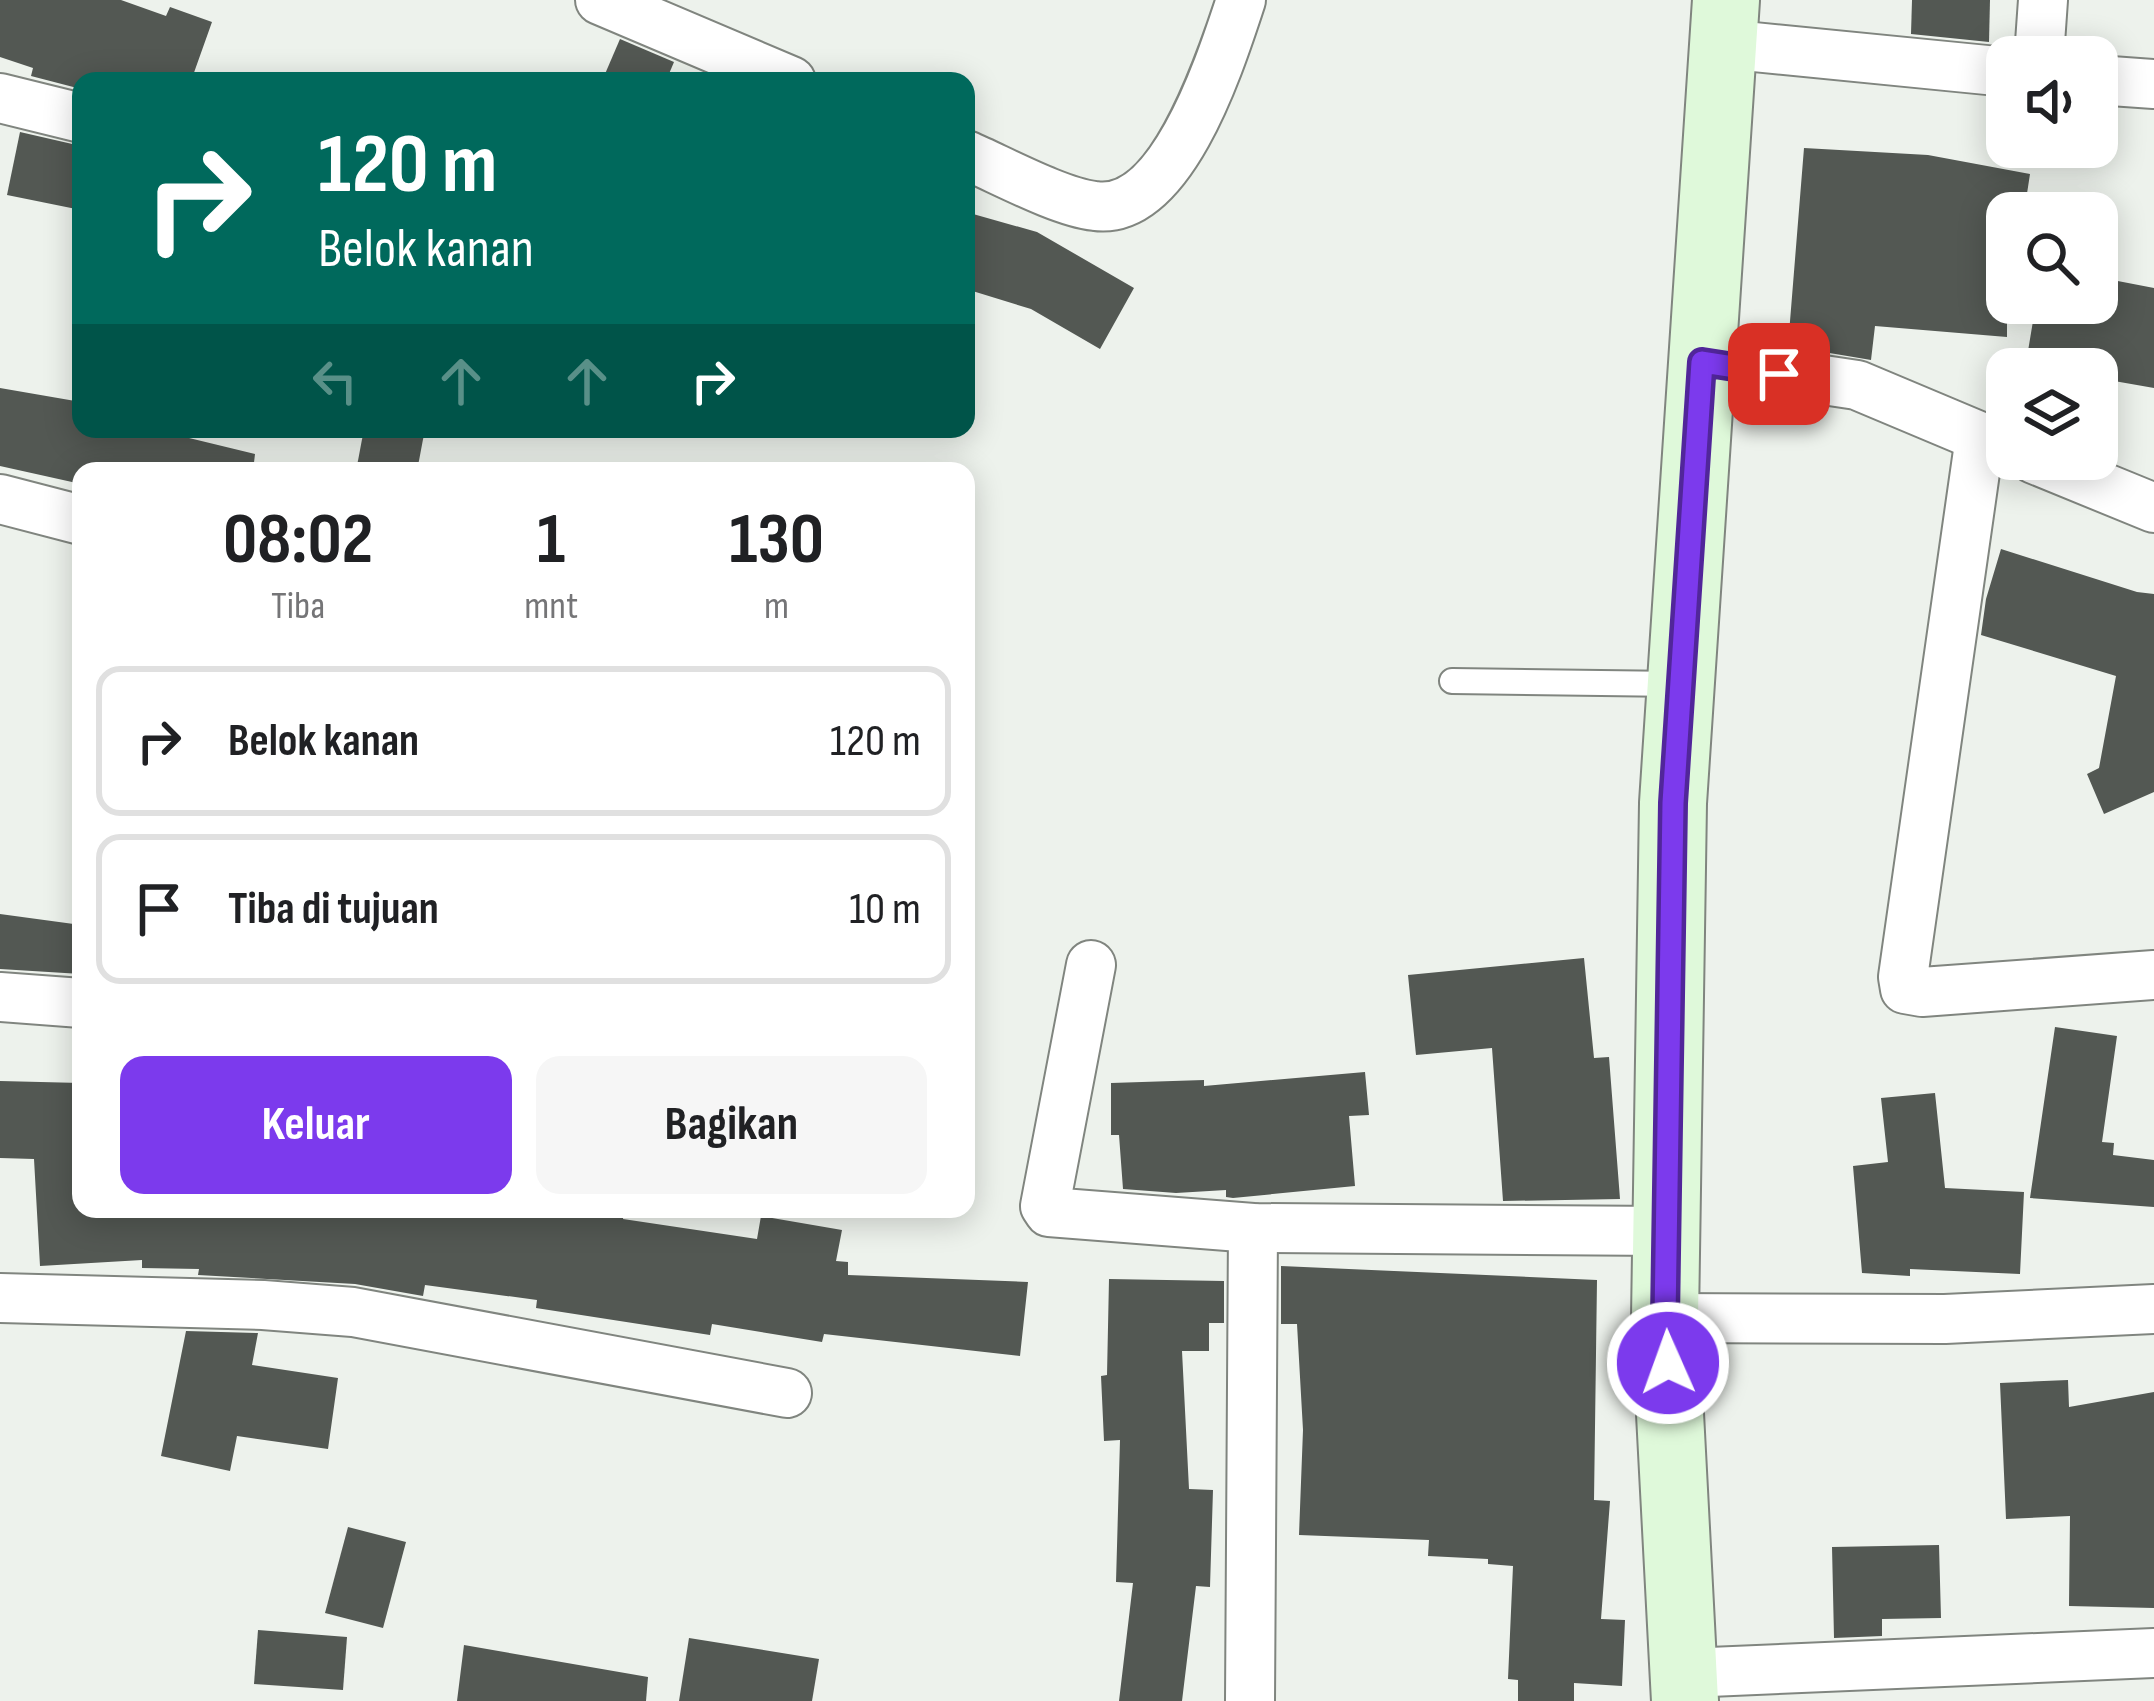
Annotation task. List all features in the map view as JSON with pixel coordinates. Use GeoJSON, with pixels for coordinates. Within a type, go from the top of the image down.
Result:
{"type":"FeatureCollection","features":[{"type":"Feature","properties":{"kind":"main road"},"geometry":{"type":"LineString","coordinates":[[1685,1687],[1665,1318],[1673,803],[1725,22]]}},
{"type":"Feature","properties":{"kind":"street"},"geometry":{"type":"LineString","coordinates":[[600,0],[769,72]]}},
{"type":"Feature","properties":{"kind":"street"},"geometry":{"type":"LineString","coordinates":[[975,159],[1095,206],[1120,205],[1141,195],[1190,131],[1241,0]]}},
{"type":"Feature","properties":{"kind":"street"},"geometry":{"type":"LineString","coordinates":[[2040,36],[2043,0]]}},
{"type":"Feature","properties":{"kind":"street"},"geometry":{"type":"LineString","coordinates":[[1725,22],[1986,68]]}},
{"type":"Feature","properties":{"kind":"street"},"geometry":{"type":"LineString","coordinates":[[2118,81],[2154,84]]}},
{"type":"Feature","properties":{"kind":"street"},"geometry":{"type":"LineString","coordinates":[[0,98],[72,116]]}},
{"type":"Feature","properties":{"kind":"street"},"geometry":{"type":"LineString","coordinates":[[1702,362],[1857,385],[1986,440]]}},
{"type":"Feature","properties":{"kind":"street"},"geometry":{"type":"LineString","coordinates":[[1987,480],[1903,977],[1905,988],[1922,992],[2154,975]]}},
{"type":"Feature","properties":{"kind":"street"},"geometry":{"type":"LineString","coordinates":[[2085,480],[2154,508]]}},
{"type":"Feature","properties":{"kind":"street"},"geometry":{"type":"LineString","coordinates":[[0,499],[72,518]]}},
{"type":"Feature","properties":{"kind":"street"},"geometry":{"type":"LineString","coordinates":[[1091,965],[1045,1206],[1057,1214],[1253,1228],[1666,1231]]}},
{"type":"Feature","properties":{"kind":"street"},"geometry":{"type":"LineString","coordinates":[[0,998],[72,1002]]}},
{"type":"Feature","properties":{"kind":"street"},"geometry":{"type":"LineString","coordinates":[[1250,1701],[1253,1228]]}},
{"type":"Feature","properties":{"kind":"street"},"geometry":{"type":"LineString","coordinates":[[0,1298],[353,1312],[787,1393]]}},
{"type":"Feature","properties":{"kind":"street"},"geometry":{"type":"LineString","coordinates":[[1665,1318],[1946,1319],[2154,1309]]}},
{"type":"Feature","properties":{"kind":"street"},"geometry":{"type":"LineString","coordinates":[[1685,1687],[2154,1653]]}},
{"type":"Feature","properties":{"kind":"lane"},"geometry":{"type":"LineString","coordinates":[[1452,681],[1681,684]]}},
{"type":"Feature","properties":{"kind":"building"},"geometry":{"type":"Polygon","coordinates":[[[0,0],[121,0],[166,16],[170,7],[212,22],[194,72],[72,72],[72,87],[31,76],[33,68],[0,57],[0,0]]]}},
{"type":"Feature","properties":{"kind":"building"},"geometry":{"type":"Polygon","coordinates":[[[1912,0],[1990,0],[1986,42],[1911,34],[1912,0]]]}},
{"type":"Feature","properties":{"kind":"building"},"geometry":{"type":"Polygon","coordinates":[[[620,39],[674,62],[670,72],[606,72],[620,39]]]}},
{"type":"Feature","properties":{"kind":"building"},"geometry":{"type":"Polygon","coordinates":[[[20,132],[72,144],[72,208],[7,195],[20,132]]]}},
{"type":"Feature","properties":{"kind":"building"},"geometry":{"type":"Polygon","coordinates":[[[1804,148],[1928,155],[2030,174],[2027,192],[1986,192],[1986,324],[2007,324],[2007,337],[1875,326],[1871,360],[1788,346],[1804,148]]]}},
{"type":"Feature","properties":{"kind":"building"},"geometry":{"type":"Polygon","coordinates":[[[975,215],[1037,232],[1134,288],[1100,349],[1031,309],[975,292],[975,215]]]}},
{"type":"Feature","properties":{"kind":"building"},"geometry":{"type":"Polygon","coordinates":[[[2118,281],[2154,288],[2154,388],[2118,382],[2118,348],[2028,348],[2032,324],[2118,324],[2118,281]]]}},
{"type":"Feature","properties":{"kind":"building"},"geometry":{"type":"Polygon","coordinates":[[[0,388],[72,400],[72,438],[189,438],[255,454],[254,462],[72,462],[72,482],[0,466],[0,388]]]}},
{"type":"Feature","properties":{"kind":"building"},"geometry":{"type":"Polygon","coordinates":[[[362,438],[423,438],[419,462],[358,462],[362,438]]]}},
{"type":"Feature","properties":{"kind":"building"},"geometry":{"type":"Polygon","coordinates":[[[2001,549],[2154,594],[2154,792],[2104,814],[2087,774],[2099,768],[2116,676],[1981,635],[2001,549]]]}},
{"type":"Feature","properties":{"kind":"building"},"geometry":{"type":"Polygon","coordinates":[[[0,914],[72,924],[72,973],[0,969],[0,914]]]}},
{"type":"Feature","properties":{"kind":"building"},"geometry":{"type":"Polygon","coordinates":[[[1584,958],[1594,1058],[1609,1057],[1620,1199],[1503,1201],[1492,1048],[1416,1055],[1408,975],[1584,958]]]}},
{"type":"Feature","properties":{"kind":"building"},"geometry":{"type":"Polygon","coordinates":[[[2055,1027],[2117,1036],[2102,1142],[2114,1143],[2113,1155],[2154,1160],[2154,1207],[2030,1198],[2055,1027]]]}},
{"type":"Feature","properties":{"kind":"building"},"geometry":{"type":"Polygon","coordinates":[[[1365,1072],[1369,1115],[1349,1116],[1355,1186],[1233,1198],[1226,1197],[1226,1190],[1123,1189],[1119,1135],[1111,1135],[1111,1083],[1204,1080],[1204,1086],[1365,1072]]]}},
{"type":"Feature","properties":{"kind":"building"},"geometry":{"type":"Polygon","coordinates":[[[0,1081],[72,1083],[72,1218],[623,1218],[757,1239],[761,1218],[773,1218],[842,1230],[836,1261],[848,1262],[848,1275],[1028,1282],[1020,1356],[824,1334],[822,1342],[712,1324],[710,1335],[536,1308],[537,1300],[425,1285],[423,1296],[355,1284],[142,1268],[142,1260],[40,1266],[34,1159],[0,1158],[0,1081]]]}},
{"type":"Feature","properties":{"kind":"building"},"geometry":{"type":"Polygon","coordinates":[[[1935,1093],[1945,1188],[2024,1192],[2020,1274],[1910,1269],[1910,1276],[1862,1273],[1853,1166],[1888,1162],[1881,1098],[1935,1093]]]}},
{"type":"Feature","properties":{"kind":"building"},"geometry":{"type":"Polygon","coordinates":[[[1281,1266],[1597,1280],[1594,1500],[1610,1501],[1601,1619],[1625,1620],[1622,1686],[1574,1683],[1574,1701],[1518,1701],[1518,1680],[1508,1679],[1513,1566],[1488,1564],[1488,1559],[1428,1556],[1429,1540],[1299,1535],[1303,1430],[1297,1324],[1281,1324],[1281,1266]]]}},
{"type":"Feature","properties":{"kind":"building"},"geometry":{"type":"Polygon","coordinates":[[[1109,1279],[1224,1281],[1224,1323],[1209,1323],[1209,1351],[1182,1351],[1189,1489],[1213,1490],[1210,1587],[1196,1586],[1182,1701],[1119,1701],[1133,1583],[1116,1582],[1120,1440],[1104,1441],[1101,1376],[1107,1375],[1109,1279]]]}},
{"type":"Feature","properties":{"kind":"building"},"geometry":{"type":"Polygon","coordinates":[[[186,1331],[258,1333],[252,1365],[338,1378],[328,1449],[237,1436],[230,1471],[161,1456],[186,1331]]]}},
{"type":"Feature","properties":{"kind":"building"},"geometry":{"type":"Polygon","coordinates":[[[2068,1380],[2069,1407],[2154,1392],[2154,1608],[2069,1606],[2070,1516],[2006,1519],[2000,1383],[2068,1380]]]}},
{"type":"Feature","properties":{"kind":"building"},"geometry":{"type":"Polygon","coordinates":[[[348,1527],[406,1542],[383,1628],[325,1613],[348,1527]]]}},
{"type":"Feature","properties":{"kind":"building"},"geometry":{"type":"Polygon","coordinates":[[[1939,1545],[1941,1618],[1882,1619],[1882,1636],[1834,1638],[1832,1547],[1939,1545]]]}},
{"type":"Feature","properties":{"kind":"building"},"geometry":{"type":"Polygon","coordinates":[[[258,1630],[347,1637],[343,1690],[254,1684],[258,1630]]]}},
{"type":"Feature","properties":{"kind":"building"},"geometry":{"type":"Polygon","coordinates":[[[689,1638],[819,1659],[812,1701],[679,1701],[689,1638]]]}},
{"type":"Feature","properties":{"kind":"building"},"geometry":{"type":"Polygon","coordinates":[[[464,1645],[648,1677],[646,1701],[457,1701],[464,1645]]]}},
{"type":"Feature","properties":{"kind":"route"},"geometry":{"type":"LineString","coordinates":[[1668,1363],[1673,803],[1702,362],[1779,374]]}}]}
